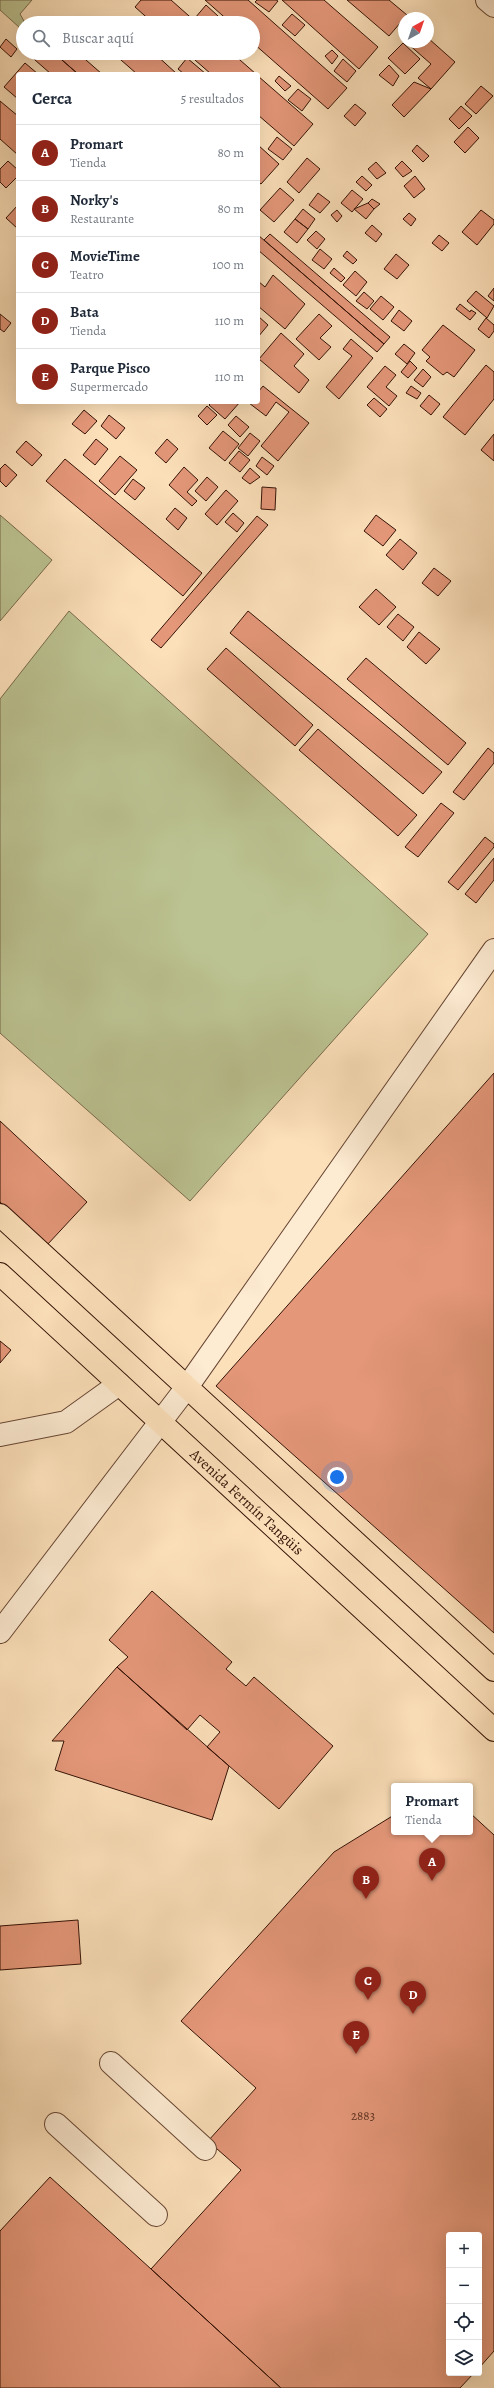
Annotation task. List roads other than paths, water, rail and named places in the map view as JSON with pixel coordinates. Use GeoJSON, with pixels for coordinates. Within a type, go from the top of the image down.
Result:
{"type":"FeatureCollection","features":[{"type":"Feature","properties":{"kind":"main road"},"geometry":{"type":"LineString","coordinates":[[0,1215],[494,1670]]}},
{"type":"Feature","properties":{"kind":"main road","name":"Avenida Fermín Tangüis"},"geometry":{"type":"LineString","coordinates":[[0,1274],[494,1730]]}},
{"type":"Feature","properties":{"kind":"street"},"geometry":{"type":"LineString","coordinates":[[488,0],[494,6]]}},
{"type":"Feature","properties":{"kind":"street"},"geometry":{"type":"LineString","coordinates":[[0,1632],[187,1387],[494,950]]}},
{"type":"Feature","properties":{"kind":"street"},"geometry":{"type":"LineString","coordinates":[[0,1435],[66,1422],[119,1384]]}},
{"type":"Feature","properties":{"kind":"street"},"geometry":{"type":"LineString","coordinates":[[111,2063],[205,2149]]}},
{"type":"Feature","properties":{"kind":"street"},"geometry":{"type":"LineString","coordinates":[[56,2124],[156,2215]]}},
{"type":"Feature","properties":{"kind":"place","name":"Promart"},"geometry":{"type":"Point","coordinates":[432,1881]}},
{"type":"Feature","properties":{"kind":"place","name":"Norky's"},"geometry":{"type":"Point","coordinates":[366,1899]}},
{"type":"Feature","properties":{"kind":"place","name":"MovieTime"},"geometry":{"type":"Point","coordinates":[368,2000]}},
{"type":"Feature","properties":{"kind":"place","name":"Bata"},"geometry":{"type":"Point","coordinates":[413,2014]}},
{"type":"Feature","properties":{"kind":"place","name":"Parque Pisco"},"geometry":{"type":"Point","coordinates":[356,2054]}}]}
